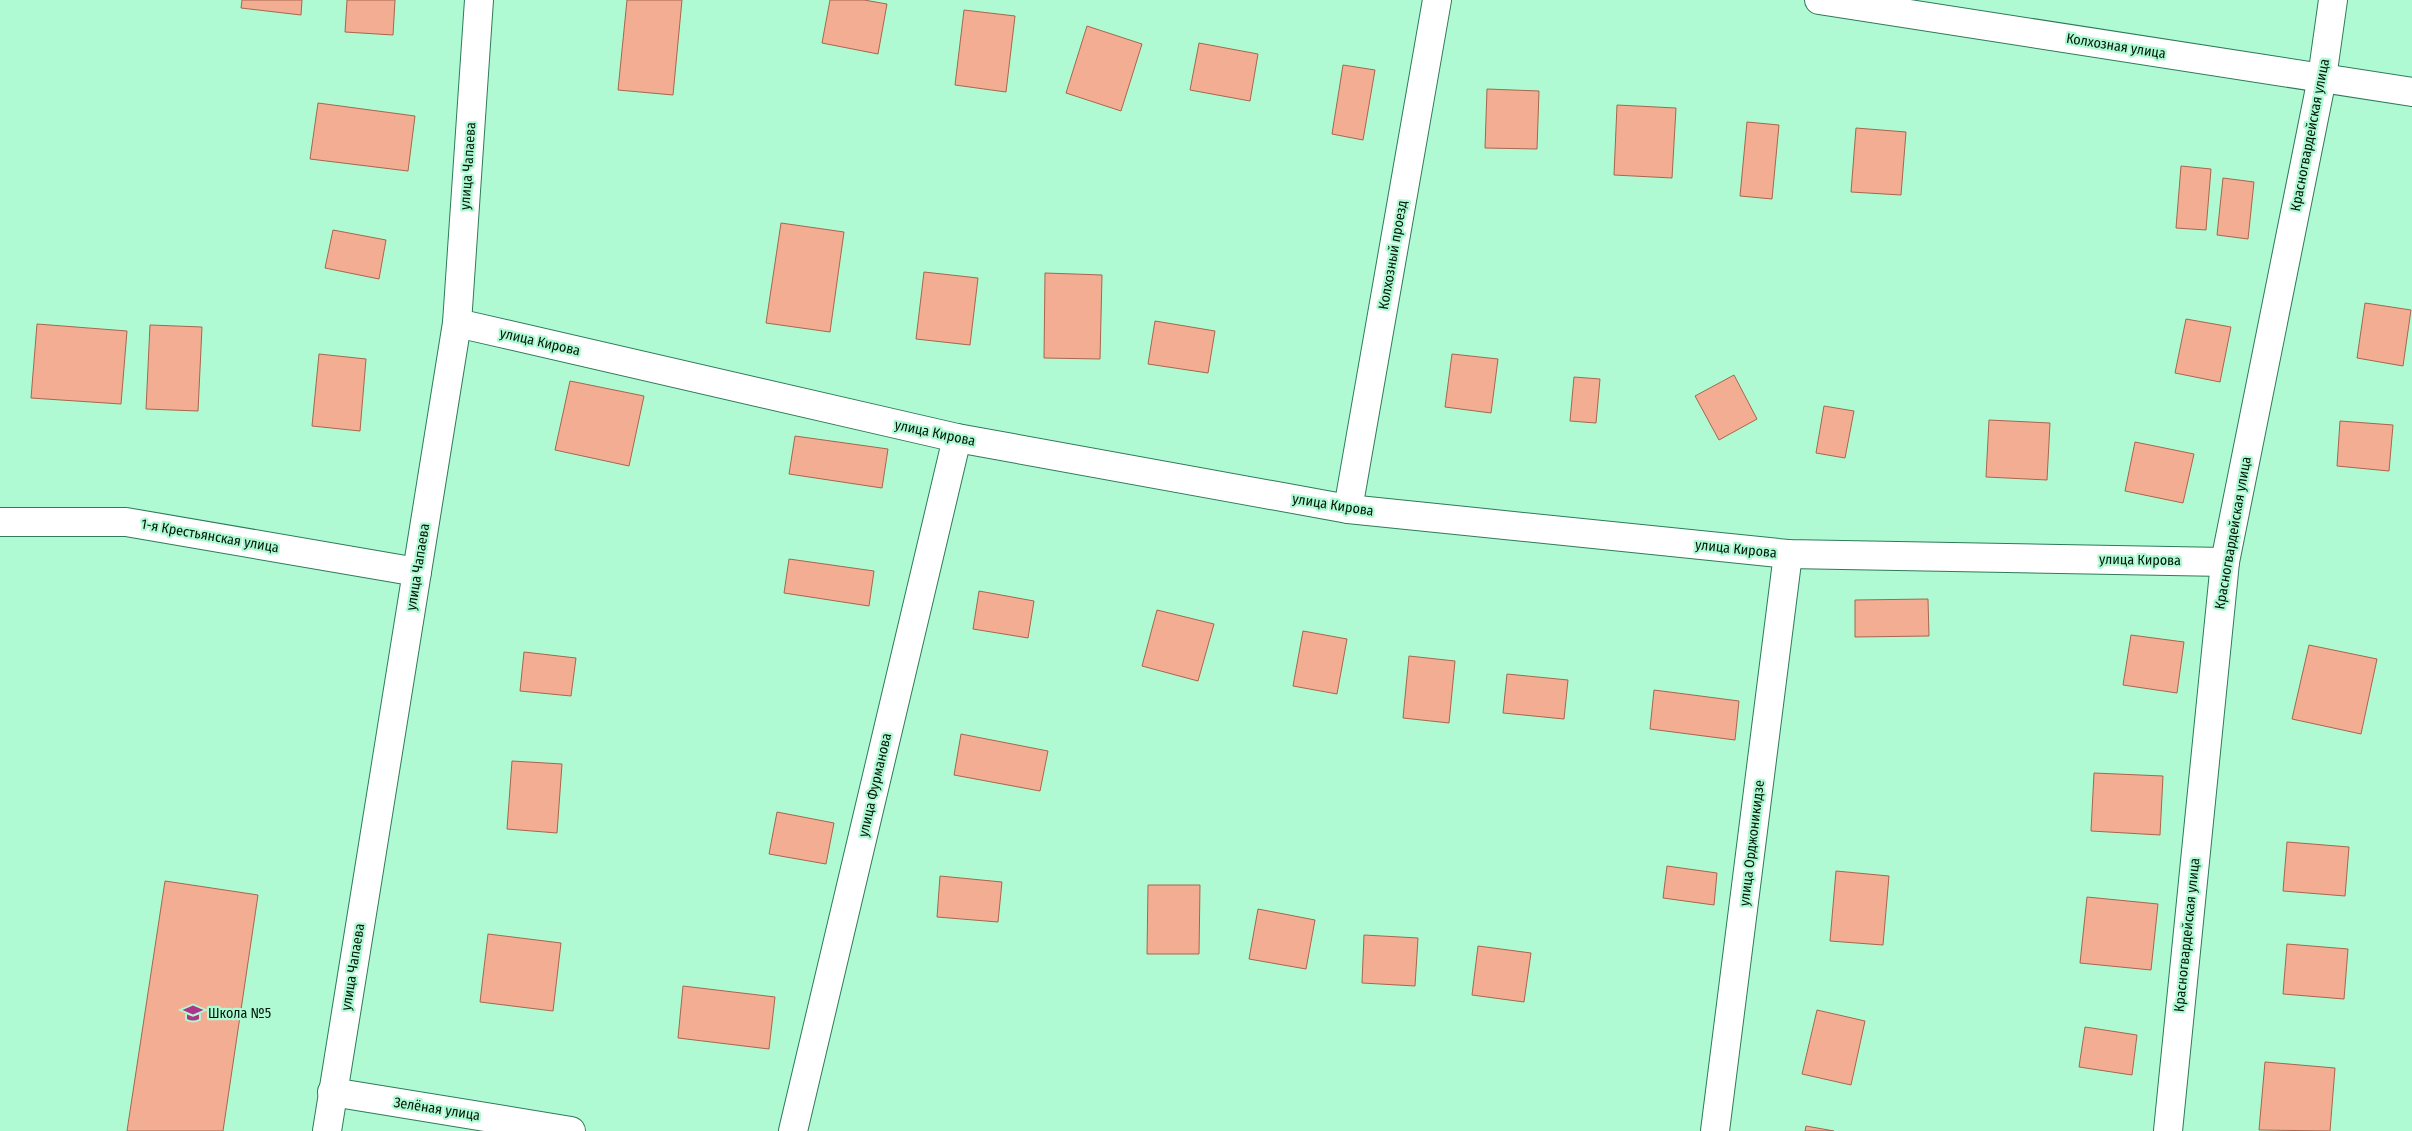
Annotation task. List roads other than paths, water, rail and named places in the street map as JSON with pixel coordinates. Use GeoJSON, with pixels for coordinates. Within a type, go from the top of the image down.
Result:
{"type":"FeatureCollection","features":[{"type":"Feature","properties":{"kind":"street","name":"улица Чапаева"},"geometry":{"type":"LineString","coordinates":[[327,1131],[457,323],[479,0]]}},
{"type":"Feature","properties":{"kind":"street","name":"Колхозный проезд"},"geometry":{"type":"LineString","coordinates":[[1348,509],[1437,0]]}},
{"type":"Feature","properties":{"kind":"street","name":"Колхозная улица"},"geometry":{"type":"LineString","coordinates":[[1819,0],[2412,92]]}},
{"type":"Feature","properties":{"kind":"street","name":"Красногвардейская улица"},"geometry":{"type":"LineString","coordinates":[[2168,1131],[2225,562],[2322,78],[2334,0]]}},
{"type":"Feature","properties":{"kind":"street","name":"улица Кирова"},"geometry":{"type":"LineString","coordinates":[[457,323],[957,438],[1348,509],[1788,554],[2225,562]]}},
{"type":"Feature","properties":{"kind":"street","name":"улица Фурманова"},"geometry":{"type":"LineString","coordinates":[[793,1131],[957,438]]}},
{"type":"Feature","properties":{"kind":"street","name":"1-я Крестьянская улица"},"geometry":{"type":"LineString","coordinates":[[0,522],[126,522],[417,572]]}},
{"type":"Feature","properties":{"kind":"street","name":"улица Орджоникидзе"},"geometry":{"type":"LineString","coordinates":[[1715,1131],[1788,554]]}},
{"type":"Feature","properties":{"kind":"street","name":"Зелёная улица"},"geometry":{"type":"LineString","coordinates":[[332,1092],[572,1131]]}},
{"type":"Feature","properties":{"kind":"place","name":"Школа №5"},"geometry":{"type":"Point","coordinates":[193,1013]}}]}
